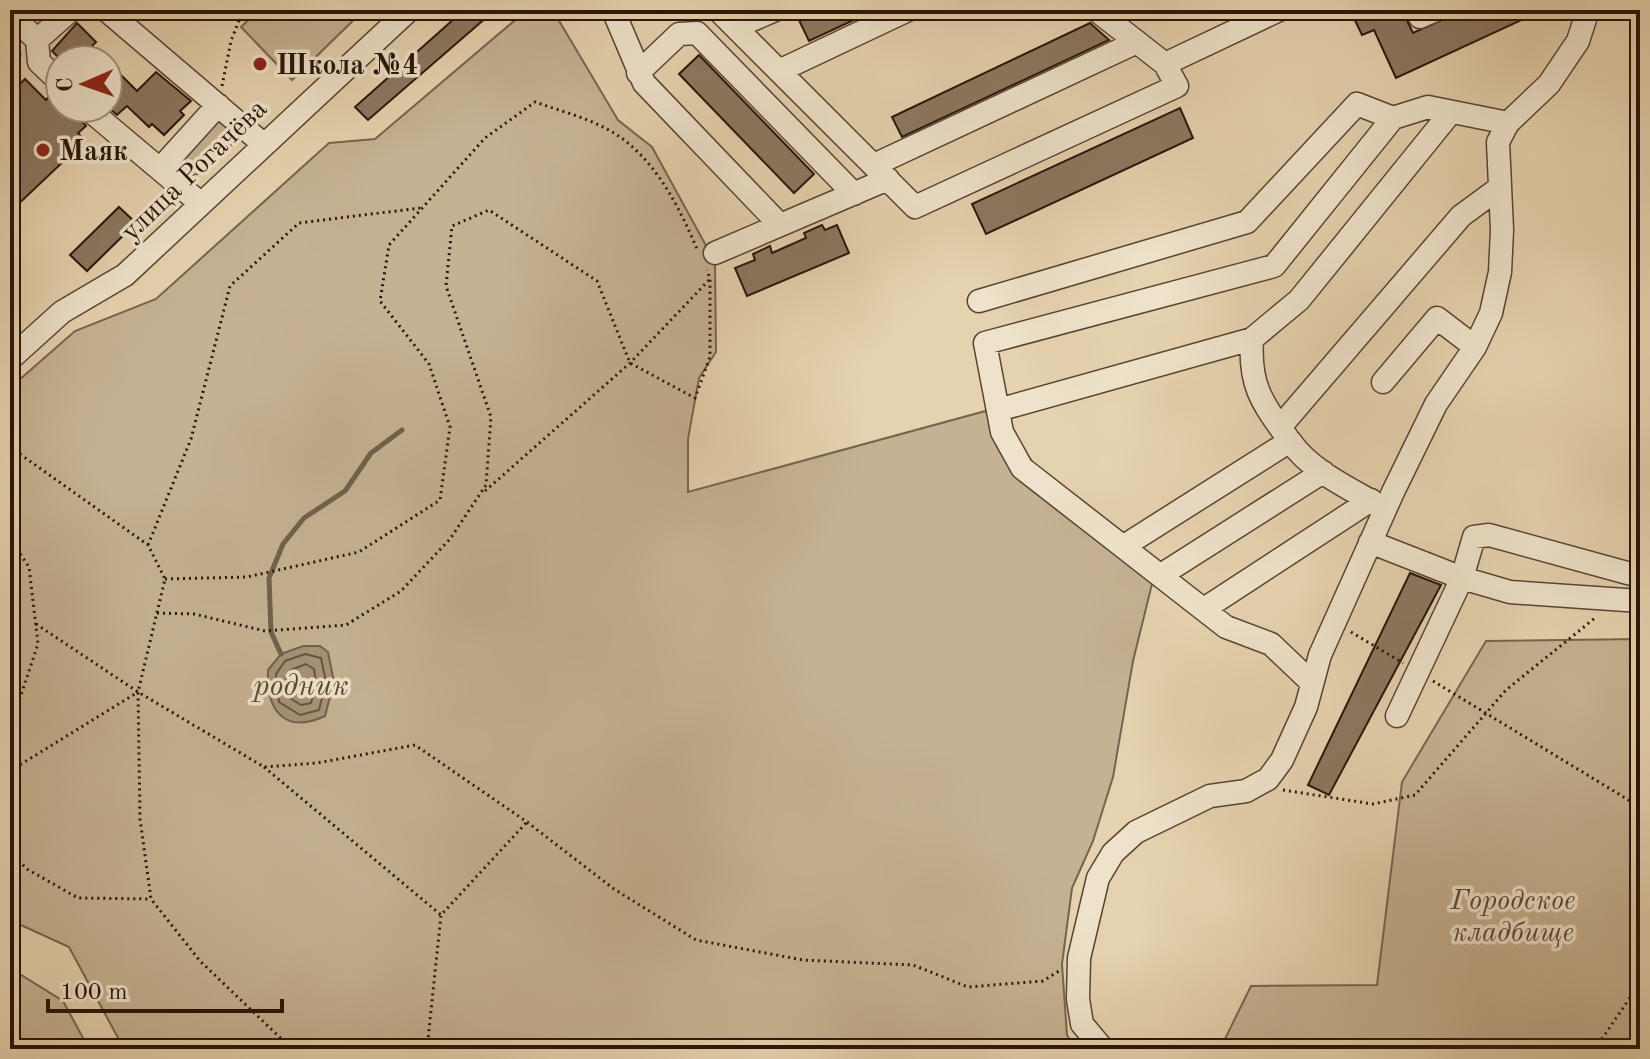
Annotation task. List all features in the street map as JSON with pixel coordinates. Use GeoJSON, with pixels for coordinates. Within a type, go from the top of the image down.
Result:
{"type":"FeatureCollection","features":[{"type":"Feature","properties":{"kind":"street"},"geometry":{"type":"LineString","coordinates":[[37,40],[71,10]]}},
{"type":"Feature","properties":{"kind":"street"},"geometry":{"type":"LineString","coordinates":[[106,10],[262,143]]}},
{"type":"Feature","properties":{"kind":"street","name":"улица Рогачёва"},"geometry":{"type":"LineString","coordinates":[[10,359],[62,312],[125,275],[262,143],[409,10]]}},
{"type":"Feature","properties":{"kind":"street"},"geometry":{"type":"LineString","coordinates":[[613,10],[638,73],[780,225]]}},
{"type":"Feature","properties":{"kind":"street"},"geometry":{"type":"LineString","coordinates":[[718,10],[915,207],[1177,86],[1165,64],[1096,10]]}},
{"type":"Feature","properties":{"kind":"street"},"geometry":{"type":"LineString","coordinates":[[736,27],[775,10]]}},
{"type":"Feature","properties":{"kind":"street"},"geometry":{"type":"LineString","coordinates":[[779,71],[908,10]]}},
{"type":"Feature","properties":{"kind":"street"},"geometry":{"type":"LineString","coordinates":[[1165,64],[1279,10]]}},
{"type":"Feature","properties":{"kind":"street"},"geometry":{"type":"LineString","coordinates":[[1103,1049],[1082,1024],[1078,999],[1079,958],[1098,878],[1113,853],[1136,832],[1210,796],[1254,786],[1268,779],[1282,760],[1334,622],[1370,542],[1378,505],[1436,404],[1475,347],[1491,313],[1500,272],[1498,142],[1508,123],[1549,84],[1578,41],[1588,10]]}},
{"type":"Feature","properties":{"kind":"street"},"geometry":{"type":"LineString","coordinates":[[10,14],[37,40],[39,62],[44,67]]}},
{"type":"Feature","properties":{"kind":"street"},"geometry":{"type":"LineString","coordinates":[[638,73],[679,34],[697,33],[854,194]]}},
{"type":"Feature","properties":{"kind":"street"},"geometry":{"type":"LineString","coordinates":[[707,258],[854,194],[881,172],[1137,42]]}},
{"type":"Feature","properties":{"kind":"street"},"geometry":{"type":"LineString","coordinates":[[979,301],[1247,222],[1357,104],[1393,118]]}},
{"type":"Feature","properties":{"kind":"street"},"geometry":{"type":"LineString","coordinates":[[161,168],[218,105]]}},
{"type":"Feature","properties":{"kind":"street"},"geometry":{"type":"LineString","coordinates":[[1312,683],[1271,644],[1226,627],[1022,468],[1002,432],[985,343],[1274,266],[1393,118],[1428,107],[1508,123]]}},
{"type":"Feature","properties":{"kind":"street"},"geometry":{"type":"LineString","coordinates":[[998,410],[1252,339],[1299,300],[1451,112]]}},
{"type":"Feature","properties":{"kind":"street"},"geometry":{"type":"LineString","coordinates":[[107,124],[200,203]]}},
{"type":"Feature","properties":{"kind":"street"},"geometry":{"type":"LineString","coordinates":[[1124,546],[1285,434],[1461,216],[1499,188]]}},
{"type":"Feature","properties":{"kind":"street"},"geometry":{"type":"LineString","coordinates":[[1383,382],[1437,318],[1475,347]]}},
{"type":"Feature","properties":{"kind":"street"},"geometry":{"type":"LineString","coordinates":[[1252,339],[1250,370],[1260,399],[1297,452],[1323,472],[1378,505]]}},
{"type":"Feature","properties":{"kind":"street"},"geometry":{"type":"LineString","coordinates":[[1161,575],[1323,472]]}},
{"type":"Feature","properties":{"kind":"street"},"geometry":{"type":"LineString","coordinates":[[1204,609],[1378,505]]}},
{"type":"Feature","properties":{"kind":"street"},"geometry":{"type":"LineString","coordinates":[[1397,716],[1462,578],[1474,537],[1489,535],[1631,574]]}},
{"type":"Feature","properties":{"kind":"street"},"geometry":{"type":"LineString","coordinates":[[1370,542],[1462,578],[1510,592],[1640,601]]}},
{"type":"Feature","properties":{"kind":"path"},"geometry":{"type":"LineString","coordinates":[[218,105],[231,41],[243,10]]}},
{"type":"Feature","properties":{"kind":"path"},"geometry":{"type":"LineString","coordinates":[[157,613],[194,614],[265,631],[346,625],[401,591],[450,539],[486,485],[491,417],[446,286],[452,226],[489,210],[597,281],[630,363],[695,398],[710,357],[710,279],[707,258],[665,184],[638,153],[607,128],[535,102],[485,138],[389,245],[380,301],[429,364],[450,427],[440,500],[359,552],[247,577],[165,579]]}},
{"type":"Feature","properties":{"kind":"path"},"geometry":{"type":"LineString","coordinates":[[148,545],[191,439],[230,286],[299,223],[423,208]]}},
{"type":"Feature","properties":{"kind":"path"},"geometry":{"type":"LineString","coordinates":[[707,258],[710,279]]}},
{"type":"Feature","properties":{"kind":"path"},"geometry":{"type":"LineString","coordinates":[[479,496],[630,363],[710,279]]}},
{"type":"Feature","properties":{"kind":"path"},"geometry":{"type":"LineString","coordinates":[[10,447],[148,545],[165,579],[138,692],[140,819],[151,899],[200,961],[292,1049]]}},
{"type":"Feature","properties":{"kind":"path"},"geometry":{"type":"LineString","coordinates":[[10,539],[29,567],[38,644],[10,728]]}},
{"type":"Feature","properties":{"kind":"path"},"geometry":{"type":"LineString","coordinates":[[1254,786],[1373,804],[1415,795],[1506,690],[1617,600]]}},
{"type":"Feature","properties":{"kind":"path"},"geometry":{"type":"LineString","coordinates":[[1334,622],[1640,807]]}},
{"type":"Feature","properties":{"kind":"path"},"geometry":{"type":"LineString","coordinates":[[36,624],[138,692],[264,767],[441,915]]}},
{"type":"Feature","properties":{"kind":"path"},"geometry":{"type":"LineString","coordinates":[[10,771],[138,692]]}},
{"type":"Feature","properties":{"kind":"path"},"geometry":{"type":"LineString","coordinates":[[264,767],[317,763],[415,745],[527,822],[614,889],[696,940],[803,960],[913,965],[968,987],[1043,981],[1079,958]]}},
{"type":"Feature","properties":{"kind":"path"},"geometry":{"type":"LineString","coordinates":[[427,1049],[441,915],[527,822]]}},
{"type":"Feature","properties":{"kind":"path"},"geometry":{"type":"LineString","coordinates":[[10,852],[27,869],[78,898],[151,899]]}},
{"type":"Feature","properties":{"kind":"path"},"geometry":{"type":"LineString","coordinates":[[1595,1049],[1640,983]]}},
{"type":"Feature","properties":{"kind":"green space"},"geometry":{"type":"Polygon","coordinates":[[[258,10],[364,10],[292,80],[241,27],[258,10]]]}},
{"type":"Feature","properties":{"kind":"green space"},"geometry":{"type":"Polygon","coordinates":[[[527,10],[559,10],[555,14],[618,120],[652,147],[715,262],[716,352],[699,378],[688,439],[688,492],[993,409],[1054,491],[1155,572],[1133,661],[1113,777],[1093,841],[1072,888],[1062,964],[1067,1035],[1075,1049],[124,1049],[69,947],[10,920],[10,388],[75,331],[156,299],[329,143],[375,139],[527,10]]]}},
{"type":"Feature","properties":{"kind":"green space"},"geometry":{"type":"Polygon","coordinates":[[[222,119],[238,134],[238,139],[198,174],[185,176],[179,167],[180,162],[217,120],[222,119]]]}},
{"type":"Feature","properties":{"kind":"green space","name":"Городское кладбище"},"geometry":{"type":"Polygon","coordinates":[[[1640,639],[1640,1049],[1220,1049],[1251,986],[1377,985],[1402,782],[1486,641],[1640,639]]]}},
{"type":"Feature","properties":{"kind":"green space"},"geometry":{"type":"Polygon","coordinates":[[[10,968],[63,1001],[89,1049],[10,1049],[10,968]]]}},
{"type":"Feature","properties":{"kind":"water","name":"родник"},"geometry":{"type":"Polygon","coordinates":[[[303,646],[320,646],[328,652],[334,682],[325,716],[299,722],[288,720],[274,707],[268,670],[281,654],[303,646]]]}},
{"type":"Feature","properties":{"kind":"building"},"geometry":{"type":"Polygon","coordinates":[[[464,10],[495,10],[368,120],[355,107],[464,10]]]}},
{"type":"Feature","properties":{"kind":"building"},"geometry":{"type":"Polygon","coordinates":[[[810,10],[875,10],[809,41],[797,16],[810,10]]]}},
{"type":"Feature","properties":{"kind":"building"},"geometry":{"type":"Polygon","coordinates":[[[1350,10],[1402,10],[1413,33],[1463,10],[1543,10],[1396,78],[1374,30],[1362,35],[1350,10]]]}},
{"type":"Feature","properties":{"kind":"building"},"geometry":{"type":"Polygon","coordinates":[[[77,23],[96,42],[94,44],[58,44],[77,23]]]}},
{"type":"Feature","properties":{"kind":"building"},"geometry":{"type":"Polygon","coordinates":[[[1090,23],[1109,40],[902,137],[892,117],[1090,23]]]}},
{"type":"Feature","properties":{"kind":"building"},"geometry":{"type":"Polygon","coordinates":[[[699,55],[814,174],[794,193],[679,74],[699,55]]]}},
{"type":"Feature","properties":{"kind":"building","name":"Маяк"},"geometry":{"type":"Polygon","coordinates":[[[156,72],[191,101],[180,111],[184,115],[164,135],[152,124],[149,127],[127,106],[124,109],[124,78],[137,91],[156,72]]]}},
{"type":"Feature","properties":{"kind":"building","name":"Маяк"},"geometry":{"type":"Polygon","coordinates":[[[25,79],[44,98],[44,124],[86,126],[78,133],[85,141],[10,212],[10,94],[25,79]]]}},
{"type":"Feature","properties":{"kind":"building"},"geometry":{"type":"Polygon","coordinates":[[[1180,108],[1193,138],[986,234],[972,204],[1180,108]]]}},
{"type":"Feature","properties":{"kind":"building"},"geometry":{"type":"Polygon","coordinates":[[[119,207],[136,223],[87,271],[70,255],[119,207]]]}},
{"type":"Feature","properties":{"kind":"building"},"geometry":{"type":"Polygon","coordinates":[[[822,225],[825,230],[837,225],[849,253],[747,296],[735,268],[755,260],[753,254],[770,246],[772,253],[806,238],[804,233],[822,225]]]}},
{"type":"Feature","properties":{"kind":"building"},"geometry":{"type":"Polygon","coordinates":[[[1410,573],[1441,585],[1329,795],[1308,785],[1410,573]]]}},
{"type":"Feature","properties":{"kind":"waterway"},"geometry":{"type":"LineString","coordinates":[[281,654],[271,632],[269,578],[283,544],[304,518],[345,491],[371,453],[402,430]]}},
{"type":"Feature","properties":{"kind":"place","name":"Школа №4"},"geometry":{"type":"Point","coordinates":[260,64]}},
{"type":"Feature","properties":{"kind":"place","name":"Маяк"},"geometry":{"type":"Point","coordinates":[43,150]}}]}
